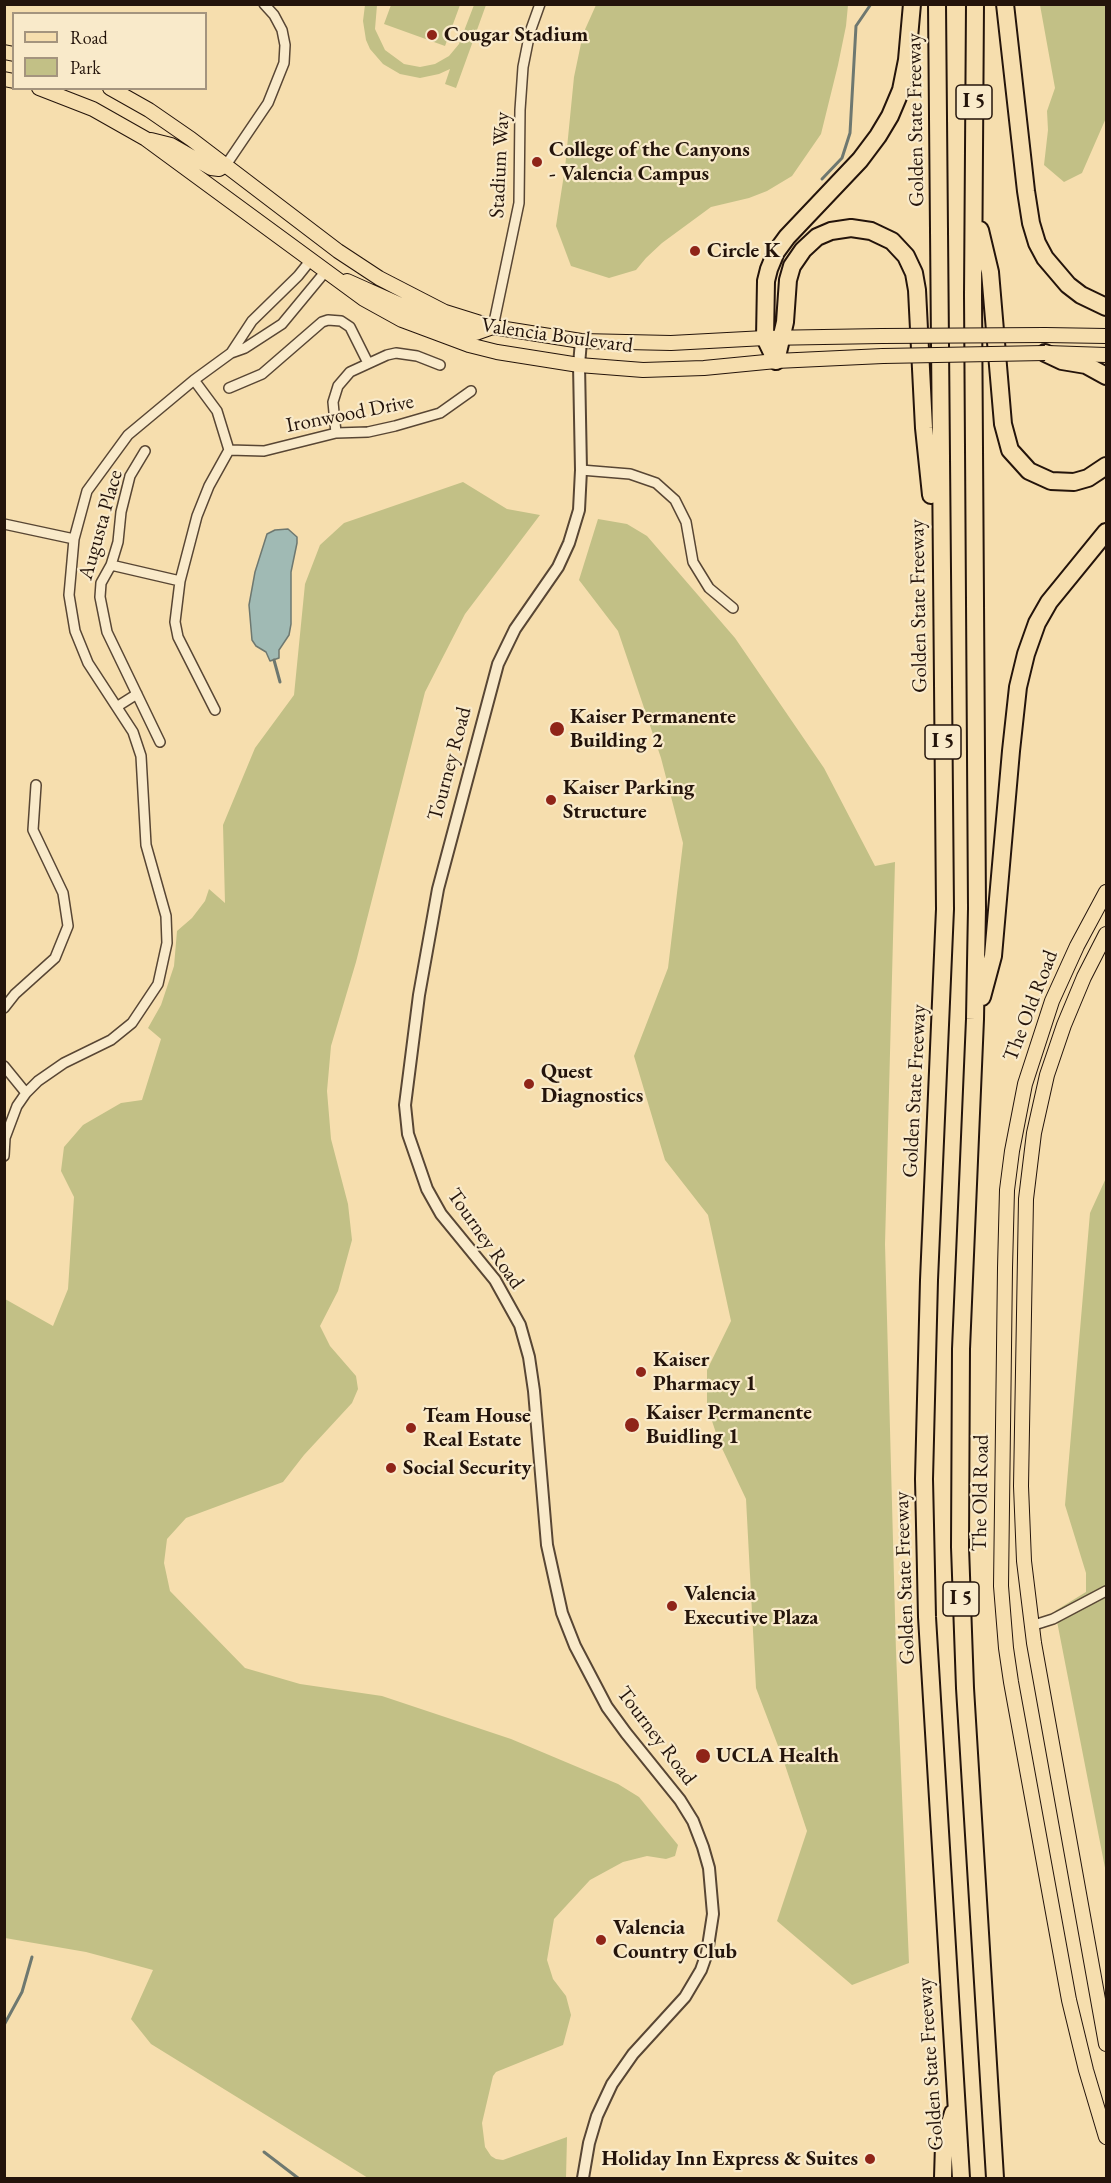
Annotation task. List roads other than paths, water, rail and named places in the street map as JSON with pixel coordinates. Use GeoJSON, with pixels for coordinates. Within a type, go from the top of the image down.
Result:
{"type":"FeatureCollection","features":[{"type":"Feature","properties":{"kind":"highway"},"geometry":{"type":"LineString","coordinates":[[776,362],[765,338],[766,281],[776,252],[787,237],[860,160],[890,116],[901,90],[907,60],[912,4]]}},
{"type":"Feature","properties":{"kind":"highway","name":"Golden State Freeway"},"geometry":{"type":"LineString","coordinates":[[938,4],[944,955],[929,1280],[924,1479],[927,1617],[961,2178]]}},
{"type":"Feature","properties":{"kind":"highway","name":"I 5"},"geometry":{"type":"LineString","coordinates":[[975,4],[973,200],[977,733],[975,1019],[961,1349],[960,1547],[965,1688],[995,2178]]}},
{"type":"Feature","properties":{"kind":"highway"},"geometry":{"type":"LineString","coordinates":[[1005,4],[1026,191],[1037,243],[1045,258],[1068,285],[1081,295],[1107,307]]}},
{"type":"Feature","properties":{"kind":"highway"},"geometry":{"type":"LineString","coordinates":[[973,200],[990,272],[1002,424],[1010,450],[1029,471],[1051,481],[1074,482],[1088,478],[1107,466]]}},
{"type":"Feature","properties":{"kind":"highway"},"geometry":{"type":"LineString","coordinates":[[776,362],[783,338],[786,292],[792,266],[803,250],[817,237],[831,231],[851,228],[871,231],[892,241],[906,256],[914,273],[917,290],[924,428],[941,586]]}},
{"type":"Feature","properties":{"kind":"highway"},"geometry":{"type":"LineString","coordinates":[[1045,353],[1062,361],[1086,364],[1107,376]]}},
{"type":"Feature","properties":{"kind":"highway"},"geometry":{"type":"LineString","coordinates":[[975,1019],[993,956],[1011,751],[1018,687],[1026,654],[1036,623],[1049,602],[1107,532]]}},
{"type":"Feature","properties":{"kind":"highway","name":"I 5"},"geometry":{"type":"LineString","coordinates":[[944,2178],[944,2144],[956,2101]]}},
{"type":"Feature","properties":{"kind":"main road","name":"Valencia Boulevard"},"geometry":{"type":"LineString","coordinates":[[44,90],[93,109],[146,139],[325,272],[386,312],[444,336],[497,352],[600,368],[653,369],[704,368],[883,356],[1107,354]]}},
{"type":"Feature","properties":{"kind":"main road","name":"Valencia Boulevard"},"geometry":{"type":"LineString","coordinates":[[114,90],[149,110],[226,165],[338,251],[379,278],[445,312],[493,327],[581,341],[671,344],[765,338],[1107,336]]}},
{"type":"Feature","properties":{"kind":"main road"},"geometry":{"type":"LineString","coordinates":[[146,139],[171,145],[211,168],[219,169],[226,165]]}},
{"type":"Feature","properties":{"kind":"main road"},"geometry":{"type":"LineString","coordinates":[[325,272],[432,319],[462,329],[476,333],[493,327]]}},
{"type":"Feature","properties":{"kind":"main road","name":"The Old Road"},"geometry":{"type":"LineString","coordinates":[[1107,892],[1077,946],[1052,1000],[1025,1084],[1012,1151],[1007,1190],[1005,1258],[1001,1566],[1006,1648],[1045,1871],[1069,2000],[1089,2081],[1107,2138]]}},
{"type":"Feature","properties":{"kind":"main road","name":"The Old Road"},"geometry":{"type":"LineString","coordinates":[[1107,934],[1079,987],[1054,1052],[1040,1105],[1029,1168],[1026,1208],[1022,1486],[1024,1561],[1031,1626],[1107,2044]]}},
{"type":"Feature","properties":{"kind":"street"},"geometry":{"type":"LineString","coordinates":[[226,165],[268,103],[284,63],[285,45],[282,30],[274,15],[264,4]]}},
{"type":"Feature","properties":{"kind":"street","name":"Stadium Way"},"geometry":{"type":"LineString","coordinates":[[493,327],[519,203],[523,67],[540,4]]}},
{"type":"Feature","properties":{"kind":"street"},"geometry":{"type":"LineString","coordinates":[[231,353],[252,321],[310,261]]}},
{"type":"Feature","properties":{"kind":"street"},"geometry":{"type":"LineString","coordinates":[[4,1156],[6,1138],[17,1106],[26,1093],[38,1081],[64,1064],[111,1040],[132,1023],[158,984],[167,943],[166,916],[146,845],[141,756],[134,732],[88,663],[75,631],[69,595],[74,539],[87,491],[128,435],[194,380],[231,353],[245,348],[282,324],[325,272]]}},
{"type":"Feature","properties":{"kind":"street"},"geometry":{"type":"LineString","coordinates":[[229,388],[262,374],[322,322],[328,320],[341,321],[350,327],[368,363]]}},
{"type":"Feature","properties":{"kind":"street","name":"Tourney Road"},"geometry":{"type":"LineString","coordinates":[[581,341],[579,510],[569,543],[558,567],[515,629],[498,664],[466,777],[438,890],[419,995],[405,1106],[408,1134],[427,1189],[441,1214],[495,1280],[520,1325],[530,1357],[547,1545],[562,1613],[570,1635],[607,1707],[680,1800],[696,1830],[709,1868],[713,1914],[712,1933],[702,1970],[686,1997],[633,2054],[612,2084],[597,2116],[589,2143],[583,2178]]}},
{"type":"Feature","properties":{"kind":"street"},"geometry":{"type":"LineString","coordinates":[[336,433],[332,409],[337,390],[350,372],[396,353],[417,356],[440,365]]}},
{"type":"Feature","properties":{"kind":"street"},"geometry":{"type":"LineString","coordinates":[[194,380],[217,411],[229,450],[209,486],[197,516],[180,581],[175,622],[178,637],[214,710]]}},
{"type":"Feature","properties":{"kind":"street","name":"Ironwood Drive"},"geometry":{"type":"LineString","coordinates":[[229,450],[264,451],[336,433],[368,432],[440,413],[471,391]]}},
{"type":"Feature","properties":{"kind":"street","name":"Augusta Place"},"geometry":{"type":"LineString","coordinates":[[145,451],[130,476],[121,512],[118,542],[111,565],[101,583],[100,597],[106,632],[160,742]]}},
{"type":"Feature","properties":{"kind":"street"},"geometry":{"type":"LineString","coordinates":[[581,470],[630,474],[656,483],[675,500],[686,522],[693,562],[709,588],[733,608]]}},
{"type":"Feature","properties":{"kind":"street"},"geometry":{"type":"LineString","coordinates":[[4,524],[74,539]]}},
{"type":"Feature","properties":{"kind":"street"},"geometry":{"type":"LineString","coordinates":[[111,565],[180,581]]}},
{"type":"Feature","properties":{"kind":"street"},"geometry":{"type":"LineString","coordinates":[[117,706],[137,694]]}},
{"type":"Feature","properties":{"kind":"street"},"geometry":{"type":"LineString","coordinates":[[4,1008],[15,994],[55,958],[68,926],[63,893],[33,830],[36,785]]}},
{"type":"Feature","properties":{"kind":"street"},"geometry":{"type":"LineString","coordinates":[[4,1066],[26,1093]]}},
{"type":"Feature","properties":{"kind":"street"},"geometry":{"type":"LineString","coordinates":[[1031,1626],[1053,1619],[1107,1592]]}},
{"type":"Feature","properties":{"kind":"water"},"geometry":{"type":"Polygon","coordinates":[[[288,529],[297,537],[291,572],[291,624],[289,635],[279,650],[279,658],[270,661],[266,652],[256,646],[252,640],[249,605],[255,572],[267,534],[275,530],[288,529]]]}},
{"type":"Feature","properties":{"kind":"waterway"},"geometry":{"type":"LineString","coordinates":[[822,179],[842,158],[850,133],[856,26],[871,4]]}},
{"type":"Feature","properties":{"kind":"waterway"},"geometry":{"type":"LineString","coordinates":[[274,660],[280,682]]}},
{"type":"Feature","properties":{"kind":"waterway"},"geometry":{"type":"LineString","coordinates":[[4,2025],[22,1992],[32,1957]]}},
{"type":"Feature","properties":{"kind":"waterway"},"geometry":{"type":"LineString","coordinates":[[264,2152],[298,2178]]}},
{"type":"Feature","properties":{"kind":"place","name":"Cougar Stadium"},"geometry":{"type":"Point","coordinates":[432,35]}},
{"type":"Feature","properties":{"kind":"place","name":"College of the Canyons - Valencia Campus"},"geometry":{"type":"Point","coordinates":[537,162]}},
{"type":"Feature","properties":{"kind":"place","name":"Circle K"},"geometry":{"type":"Point","coordinates":[695,251]}},
{"type":"Feature","properties":{"kind":"place","name":"Kaiser Permanente Building 2"},"geometry":{"type":"Point","coordinates":[557,729]}},
{"type":"Feature","properties":{"kind":"place","name":"Kaiser Parking Structure"},"geometry":{"type":"Point","coordinates":[551,800]}},
{"type":"Feature","properties":{"kind":"place","name":"Quest Diagnostics"},"geometry":{"type":"Point","coordinates":[529,1084]}},
{"type":"Feature","properties":{"kind":"place","name":"Kaiser Pharmacy 1"},"geometry":{"type":"Point","coordinates":[641,1372]}},
{"type":"Feature","properties":{"kind":"place","name":"Kaiser Permanente Buidling 1"},"geometry":{"type":"Point","coordinates":[632,1425]}},
{"type":"Feature","properties":{"kind":"place","name":"Team House Real Estate"},"geometry":{"type":"Point","coordinates":[411,1428]}},
{"type":"Feature","properties":{"kind":"place","name":"Social Security"},"geometry":{"type":"Point","coordinates":[391,1468]}},
{"type":"Feature","properties":{"kind":"place","name":"Valencia Executive Plaza"},"geometry":{"type":"Point","coordinates":[672,1606]}},
{"type":"Feature","properties":{"kind":"place","name":"UCLA Health"},"geometry":{"type":"Point","coordinates":[703,1756]}},
{"type":"Feature","properties":{"kind":"place","name":"Valencia Country Club"},"geometry":{"type":"Point","coordinates":[601,1940]}},
{"type":"Feature","properties":{"kind":"place","name":"Holiday Inn Express & Suites"},"geometry":{"type":"Point","coordinates":[870,2159]}}]}
